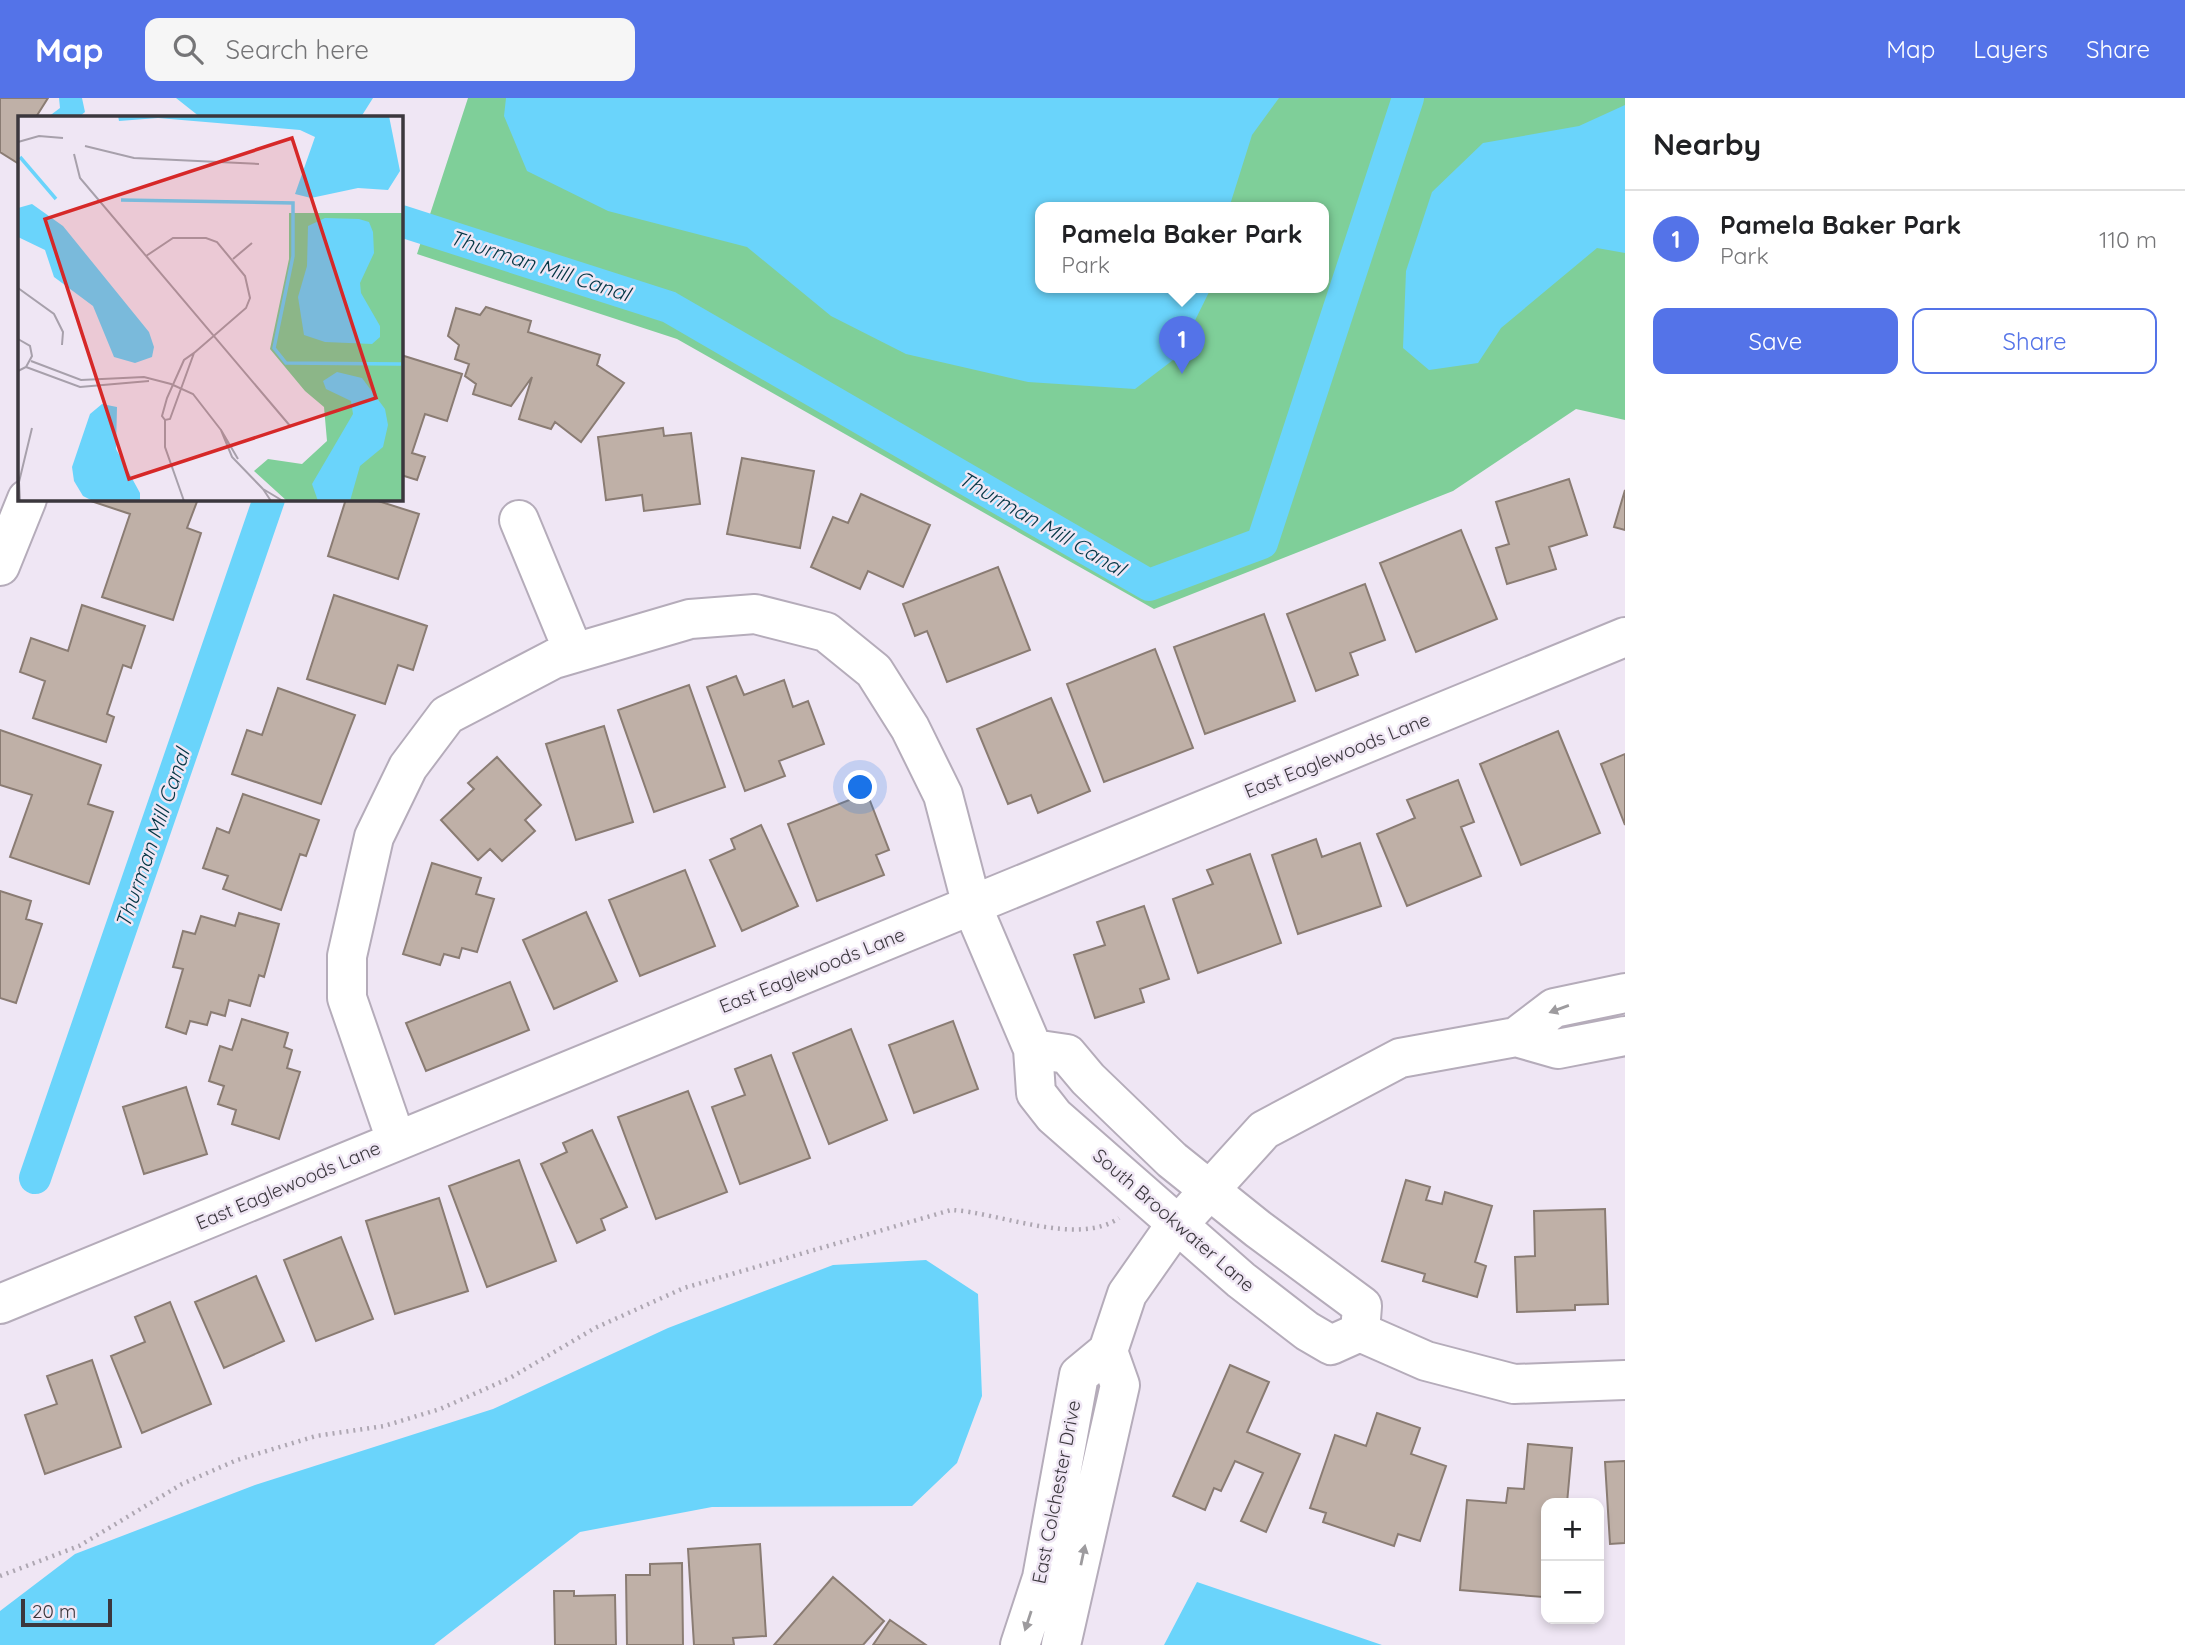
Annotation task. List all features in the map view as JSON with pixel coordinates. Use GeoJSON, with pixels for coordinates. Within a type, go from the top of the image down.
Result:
{"type":"FeatureCollection","features":[{"type":"Feature","properties":{"kind":"street"},"geometry":{"type":"LineString","coordinates":[[0,566],[27,500]]}},
{"type":"Feature","properties":{"kind":"street"},"geometry":{"type":"LineString","coordinates":[[519,520],[574,653]]}},
{"type":"Feature","properties":{"kind":"street","name":"South Brookwater Lane"},"geometry":{"type":"LineString","coordinates":[[396,1140],[346,998],[346,956],[374,837],[408,767],[447,715],[554,659],[690,619],[755,614],[826,632],[873,671],[909,728],[943,795],[972,906],[1033,1049],[1036,1093],[1054,1116],[1241,1280],[1307,1331],[1331,1345],[1360,1332]]}},
{"type":"Feature","properties":{"kind":"street","name":"East Eaglewoods Lane"},"geometry":{"type":"LineString","coordinates":[[0,1304],[1625,637]]}},
{"type":"Feature","properties":{"kind":"street"},"geometry":{"type":"LineString","coordinates":[[1108,1351],[1127,1294],[1178,1225],[1264,1130],[1400,1058],[1516,1037],[1554,1009],[1625,993]]}},
{"type":"Feature","properties":{"kind":"street"},"geometry":{"type":"LineString","coordinates":[[1516,1037],[1558,1049],[1625,1036]]}},
{"type":"Feature","properties":{"kind":"street"},"geometry":{"type":"LineString","coordinates":[[1033,1049],[1066,1054],[1172,1160],[1362,1306],[1360,1332],[1426,1361],[1514,1384],[1625,1380]]}},
{"type":"Feature","properties":{"kind":"street","name":"East Colchester Drive"},"geometry":{"type":"LineString","coordinates":[[1020,1645],[1042,1578],[1079,1375],[1108,1351],[1120,1385],[1061,1645]]}},
{"type":"Feature","properties":{"kind":"path"},"geometry":{"type":"LineString","coordinates":[[0,1576],[79,1546],[182,1485],[237,1460],[316,1436],[384,1426],[440,1409],[510,1378],[595,1328],[697,1284],[951,1210],[980,1211],[1044,1229],[1109,1224]]}},
{"type":"Feature","properties":{"kind":"green space"},"geometry":{"type":"Polygon","coordinates":[[[468,98],[1625,98],[1625,420],[1576,409],[1453,491],[1154,609],[677,339],[417,254],[468,98]]]}},
{"type":"Feature","properties":{"kind":"water"},"geometry":{"type":"Polygon","coordinates":[[[59,98],[82,98],[85,112],[80,116],[49,116],[60,108],[59,98]]]}},
{"type":"Feature","properties":{"kind":"water"},"geometry":{"type":"Polygon","coordinates":[[[176,98],[373,98],[362,116],[199,116],[176,98]]]}},
{"type":"Feature","properties":{"kind":"water"},"geometry":{"type":"Polygon","coordinates":[[[506,98],[1279,98],[1252,135],[1231,202],[1035,202],[1035,293],[1209,293],[1177,357],[1135,389],[1028,382],[906,354],[831,316],[747,247],[608,211],[527,171],[504,116],[506,98]]]}},
{"type":"Feature","properties":{"kind":"water"},"geometry":{"type":"Polygon","coordinates":[[[1625,105],[1625,253],[1597,248],[1501,328],[1478,363],[1429,370],[1403,348],[1406,271],[1432,192],[1483,143],[1579,126],[1625,105]]]}},
{"type":"Feature","properties":{"kind":"water"},"geometry":{"type":"Polygon","coordinates":[[[926,1260],[978,1294],[982,1396],[957,1463],[912,1506],[712,1507],[580,1532],[434,1645],[0,1645],[0,1611],[75,1554],[255,1485],[493,1409],[668,1328],[833,1265],[926,1260]]]}},
{"type":"Feature","properties":{"kind":"water"},"geometry":{"type":"Polygon","coordinates":[[[1197,1582],[1382,1645],[1164,1645],[1197,1582]]]}},
{"type":"Feature","properties":{"kind":"building"},"geometry":{"type":"Polygon","coordinates":[[[0,98],[48,98],[37,116],[18,116],[18,163],[0,152],[0,98]]]}},
{"type":"Feature","properties":{"kind":"building"},"geometry":{"type":"Polygon","coordinates":[[[486,307],[531,321],[528,332],[600,355],[597,365],[624,383],[581,442],[555,422],[551,429],[519,419],[532,377],[511,406],[473,394],[476,384],[465,376],[469,364],[455,359],[459,345],[448,336],[456,308],[480,315],[486,307]]]}},
{"type":"Feature","properties":{"kind":"building"},"geometry":{"type":"Polygon","coordinates":[[[402,355],[462,374],[447,421],[425,414],[412,453],[425,457],[417,480],[402,475],[402,355]]]}},
{"type":"Feature","properties":{"kind":"building"},"geometry":{"type":"Polygon","coordinates":[[[663,428],[664,436],[691,433],[700,504],[644,511],[642,495],[606,500],[598,437],[663,428]]]}},
{"type":"Feature","properties":{"kind":"building"},"geometry":{"type":"Polygon","coordinates":[[[742,458],[814,471],[800,548],[727,534],[742,458]]]}},
{"type":"Feature","properties":{"kind":"building"},"geometry":{"type":"Polygon","coordinates":[[[1569,479],[1587,535],[1549,547],[1556,569],[1507,584],[1496,548],[1509,544],[1496,502],[1569,479]]]}},
{"type":"Feature","properties":{"kind":"building"},"geometry":{"type":"Polygon","coordinates":[[[1625,490],[1625,530],[1614,527],[1625,490]]]}},
{"type":"Feature","properties":{"kind":"building"},"geometry":{"type":"Polygon","coordinates":[[[861,494],[930,525],[903,587],[868,571],[860,589],[811,567],[833,517],[848,523],[861,494]]]}},
{"type":"Feature","properties":{"kind":"building"},"geometry":{"type":"Polygon","coordinates":[[[88,500],[198,500],[187,528],[201,533],[173,620],[102,597],[130,514],[88,500]]]}},
{"type":"Feature","properties":{"kind":"building"},"geometry":{"type":"Polygon","coordinates":[[[346,500],[375,500],[419,514],[398,579],[328,556],[346,500]]]}},
{"type":"Feature","properties":{"kind":"building"},"geometry":{"type":"Polygon","coordinates":[[[1461,530],[1497,619],[1416,652],[1380,563],[1461,530]]]}},
{"type":"Feature","properties":{"kind":"building"},"geometry":{"type":"Polygon","coordinates":[[[998,567],[1030,650],[947,682],[927,631],[915,636],[903,604],[998,567]]]}},
{"type":"Feature","properties":{"kind":"building"},"geometry":{"type":"Polygon","coordinates":[[[1365,584],[1385,640],[1350,653],[1358,675],[1316,691],[1287,614],[1365,584]]]}},
{"type":"Feature","properties":{"kind":"building"},"geometry":{"type":"Polygon","coordinates":[[[334,595],[427,626],[413,670],[398,665],[385,704],[307,679],[334,595]]]}},
{"type":"Feature","properties":{"kind":"building"},"geometry":{"type":"Polygon","coordinates":[[[82,605],[145,626],[131,668],[123,665],[107,714],[114,717],[106,742],[33,718],[45,681],[20,672],[31,638],[68,651],[82,605]]]}},
{"type":"Feature","properties":{"kind":"building"},"geometry":{"type":"Polygon","coordinates":[[[1264,614],[1295,701],[1205,734],[1174,647],[1264,614]]]}},
{"type":"Feature","properties":{"kind":"building"},"geometry":{"type":"Polygon","coordinates":[[[1155,649],[1193,748],[1104,782],[1067,684],[1155,649]]]}},
{"type":"Feature","properties":{"kind":"building"},"geometry":{"type":"Polygon","coordinates":[[[736,676],[744,695],[784,680],[793,707],[808,701],[824,744],[779,761],[785,776],[745,791],[707,687],[736,676]]]}},
{"type":"Feature","properties":{"kind":"building"},"geometry":{"type":"Polygon","coordinates":[[[689,685],[725,787],[654,812],[618,710],[689,685]]]}},
{"type":"Feature","properties":{"kind":"building"},"geometry":{"type":"Polygon","coordinates":[[[278,688],[355,715],[321,804],[232,774],[247,730],[262,735],[278,688]]]}},
{"type":"Feature","properties":{"kind":"building"},"geometry":{"type":"Polygon","coordinates":[[[1051,698],[1090,791],[1038,813],[1031,795],[1008,804],[977,729],[1051,698]]]}},
{"type":"Feature","properties":{"kind":"building"},"geometry":{"type":"Polygon","coordinates":[[[604,726],[633,822],[576,840],[546,744],[604,726]]]}},
{"type":"Feature","properties":{"kind":"building"},"geometry":{"type":"Polygon","coordinates":[[[0,730],[101,765],[88,804],[113,812],[89,884],[10,857],[32,795],[0,785],[0,730]]]}},
{"type":"Feature","properties":{"kind":"building"},"geometry":{"type":"Polygon","coordinates":[[[1558,731],[1600,833],[1521,865],[1480,764],[1558,731]]]}},
{"type":"Feature","properties":{"kind":"building"},"geometry":{"type":"Polygon","coordinates":[[[1625,754],[1625,825],[1601,764],[1625,754]]]}},
{"type":"Feature","properties":{"kind":"building"},"geometry":{"type":"Polygon","coordinates":[[[497,757],[541,805],[525,820],[535,831],[502,861],[490,849],[478,860],[441,820],[474,789],[468,783],[497,757]]]}},
{"type":"Feature","properties":{"kind":"building"},"geometry":{"type":"Polygon","coordinates":[[[1458,780],[1474,822],[1461,827],[1481,876],[1407,906],[1377,834],[1415,818],[1407,800],[1458,780]]]}},
{"type":"Feature","properties":{"kind":"building"},"geometry":{"type":"Polygon","coordinates":[[[867,793],[889,850],[876,855],[884,875],[817,901],[788,824],[867,793]]]}},
{"type":"Feature","properties":{"kind":"building"},"geometry":{"type":"Polygon","coordinates":[[[243,794],[319,820],[306,856],[300,854],[281,910],[223,889],[228,876],[203,868],[217,828],[229,833],[243,794]]]}},
{"type":"Feature","properties":{"kind":"building"},"geometry":{"type":"Polygon","coordinates":[[[761,825],[798,906],[742,931],[710,860],[735,849],[731,839],[761,825]]]}},
{"type":"Feature","properties":{"kind":"building"},"geometry":{"type":"Polygon","coordinates":[[[1316,839],[1322,857],[1360,843],[1381,906],[1298,934],[1272,855],[1316,839]]]}},
{"type":"Feature","properties":{"kind":"building"},"geometry":{"type":"Polygon","coordinates":[[[1250,854],[1281,943],[1198,973],[1173,899],[1213,884],[1207,870],[1250,854]]]}},
{"type":"Feature","properties":{"kind":"building"},"geometry":{"type":"Polygon","coordinates":[[[432,863],[481,878],[476,894],[494,899],[477,952],[462,948],[459,958],[444,954],[440,965],[403,954],[432,863]]]}},
{"type":"Feature","properties":{"kind":"building"},"geometry":{"type":"Polygon","coordinates":[[[685,870],[715,946],[640,976],[609,900],[685,870]]]}},
{"type":"Feature","properties":{"kind":"building"},"geometry":{"type":"Polygon","coordinates":[[[0,891],[31,901],[26,919],[42,924],[16,1003],[0,998],[0,891]]]}},
{"type":"Feature","properties":{"kind":"building"},"geometry":{"type":"Polygon","coordinates":[[[1144,906],[1169,979],[1140,989],[1144,1002],[1095,1018],[1074,955],[1105,945],[1097,922],[1144,906]]]}},
{"type":"Feature","properties":{"kind":"building"},"geometry":{"type":"Polygon","coordinates":[[[586,912],[617,981],[554,1009],[523,940],[586,912]]]}},
{"type":"Feature","properties":{"kind":"building"},"geometry":{"type":"Polygon","coordinates":[[[239,913],[279,924],[264,977],[259,975],[250,1006],[229,1000],[225,1016],[211,1012],[207,1025],[190,1021],[186,1034],[166,1027],[183,969],[173,967],[183,931],[195,934],[201,916],[235,926],[239,913]]]}},
{"type":"Feature","properties":{"kind":"building"},"geometry":{"type":"Polygon","coordinates":[[[510,982],[529,1030],[426,1071],[406,1023],[510,982]]]}},
{"type":"Feature","properties":{"kind":"building"},"geometry":{"type":"Polygon","coordinates":[[[242,1019],[288,1033],[284,1047],[292,1050],[287,1068],[300,1072],[279,1139],[232,1124],[236,1110],[218,1104],[224,1086],[209,1081],[220,1046],[232,1050],[242,1019]]]}},
{"type":"Feature","properties":{"kind":"building"},"geometry":{"type":"Polygon","coordinates":[[[953,1021],[978,1089],[914,1113],[889,1045],[953,1021]]]}},
{"type":"Feature","properties":{"kind":"building"},"geometry":{"type":"Polygon","coordinates":[[[851,1029],[887,1120],[829,1144],[793,1053],[851,1029]]]}},
{"type":"Feature","properties":{"kind":"building"},"geometry":{"type":"Polygon","coordinates":[[[771,1055],[810,1158],[740,1184],[712,1107],[745,1095],[735,1069],[771,1055]]]}},
{"type":"Feature","properties":{"kind":"building"},"geometry":{"type":"Polygon","coordinates":[[[186,1087],[207,1154],[144,1174],[123,1107],[186,1087]]]}},
{"type":"Feature","properties":{"kind":"building"},"geometry":{"type":"Polygon","coordinates":[[[688,1091],[727,1192],[656,1219],[618,1117],[688,1091]]]}},
{"type":"Feature","properties":{"kind":"building"},"geometry":{"type":"Polygon","coordinates":[[[592,1130],[627,1207],[601,1219],[605,1230],[577,1243],[541,1164],[567,1152],[563,1143],[592,1130]]]}},
{"type":"Feature","properties":{"kind":"building"},"geometry":{"type":"Polygon","coordinates":[[[519,1160],[556,1261],[487,1287],[449,1186],[519,1160]]]}},
{"type":"Feature","properties":{"kind":"building"},"geometry":{"type":"Polygon","coordinates":[[[1406,1180],[1430,1187],[1426,1200],[1442,1204],[1445,1192],[1492,1206],[1475,1262],[1486,1266],[1477,1297],[1423,1281],[1425,1274],[1382,1261],[1406,1180]]]}},
{"type":"Feature","properties":{"kind":"building"},"geometry":{"type":"Polygon","coordinates":[[[439,1198],[468,1291],[395,1314],[366,1221],[439,1198]]]}},
{"type":"Feature","properties":{"kind":"building"},"geometry":{"type":"Polygon","coordinates":[[[1605,1209],[1608,1304],[1575,1305],[1575,1310],[1517,1312],[1515,1257],[1535,1256],[1534,1211],[1605,1209]]]}},
{"type":"Feature","properties":{"kind":"building"},"geometry":{"type":"Polygon","coordinates":[[[341,1237],[373,1319],[316,1341],[284,1260],[341,1237]]]}},
{"type":"Feature","properties":{"kind":"building"},"geometry":{"type":"Polygon","coordinates":[[[256,1276],[284,1341],[224,1368],[195,1302],[256,1276]]]}},
{"type":"Feature","properties":{"kind":"building"},"geometry":{"type":"Polygon","coordinates":[[[170,1302],[211,1404],[142,1433],[111,1356],[145,1342],[135,1317],[170,1302]]]}},
{"type":"Feature","properties":{"kind":"building"},"geometry":{"type":"Polygon","coordinates":[[[92,1360],[121,1447],[45,1474],[25,1415],[57,1404],[47,1376],[92,1360]]]}},
{"type":"Feature","properties":{"kind":"building"},"geometry":{"type":"Polygon","coordinates":[[[1230,1365],[1269,1382],[1247,1432],[1300,1454],[1266,1532],[1241,1521],[1263,1473],[1235,1461],[1221,1491],[1214,1488],[1205,1510],[1173,1496],[1230,1365]]]}},
{"type":"Feature","properties":{"kind":"building"},"geometry":{"type":"Polygon","coordinates":[[[1377,1413],[1420,1428],[1411,1454],[1446,1466],[1420,1541],[1398,1534],[1394,1546],[1323,1522],[1326,1513],[1310,1508],[1335,1435],[1366,1446],[1377,1413]]]}},
{"type":"Feature","properties":{"kind":"building"},"geometry":{"type":"Polygon","coordinates":[[[1528,1444],[1572,1448],[1567,1498],[1541,1498],[1541,1597],[1460,1590],[1467,1500],[1506,1503],[1508,1488],[1524,1489],[1528,1444]]]}},
{"type":"Feature","properties":{"kind":"building"},"geometry":{"type":"Polygon","coordinates":[[[1625,1461],[1625,1543],[1610,1544],[1605,1462],[1625,1461]]]}},
{"type":"Feature","properties":{"kind":"building"},"geometry":{"type":"Polygon","coordinates":[[[760,1544],[766,1636],[733,1638],[734,1645],[694,1645],[688,1549],[760,1544]]]}},
{"type":"Feature","properties":{"kind":"building"},"geometry":{"type":"Polygon","coordinates":[[[682,1563],[683,1645],[627,1645],[626,1575],[650,1575],[650,1564],[682,1563]]]}},
{"type":"Feature","properties":{"kind":"building"},"geometry":{"type":"Polygon","coordinates":[[[833,1577],[884,1621],[863,1645],[774,1645],[833,1577]]]}},
{"type":"Feature","properties":{"kind":"building"},"geometry":{"type":"Polygon","coordinates":[[[554,1591],[574,1591],[574,1596],[615,1595],[616,1645],[555,1645],[554,1591]]]}},
{"type":"Feature","properties":{"kind":"building"},"geometry":{"type":"Polygon","coordinates":[[[890,1620],[926,1645],[873,1645],[890,1620]]]}},
{"type":"Feature","properties":{"kind":"waterway","name":"Thurman Mill Canal"},"geometry":{"type":"LineString","coordinates":[[402,221],[669,307],[1149,585],[1262,543],[1408,98]]}},
{"type":"Feature","properties":{"kind":"waterway","name":"Thurman Mill Canal"},"geometry":{"type":"LineString","coordinates":[[35,1178],[269,500]]}},
{"type":"Feature","properties":{"kind":"place","name":"Pamela Baker Park"},"geometry":{"type":"Point","coordinates":[1182,374]}}]}
